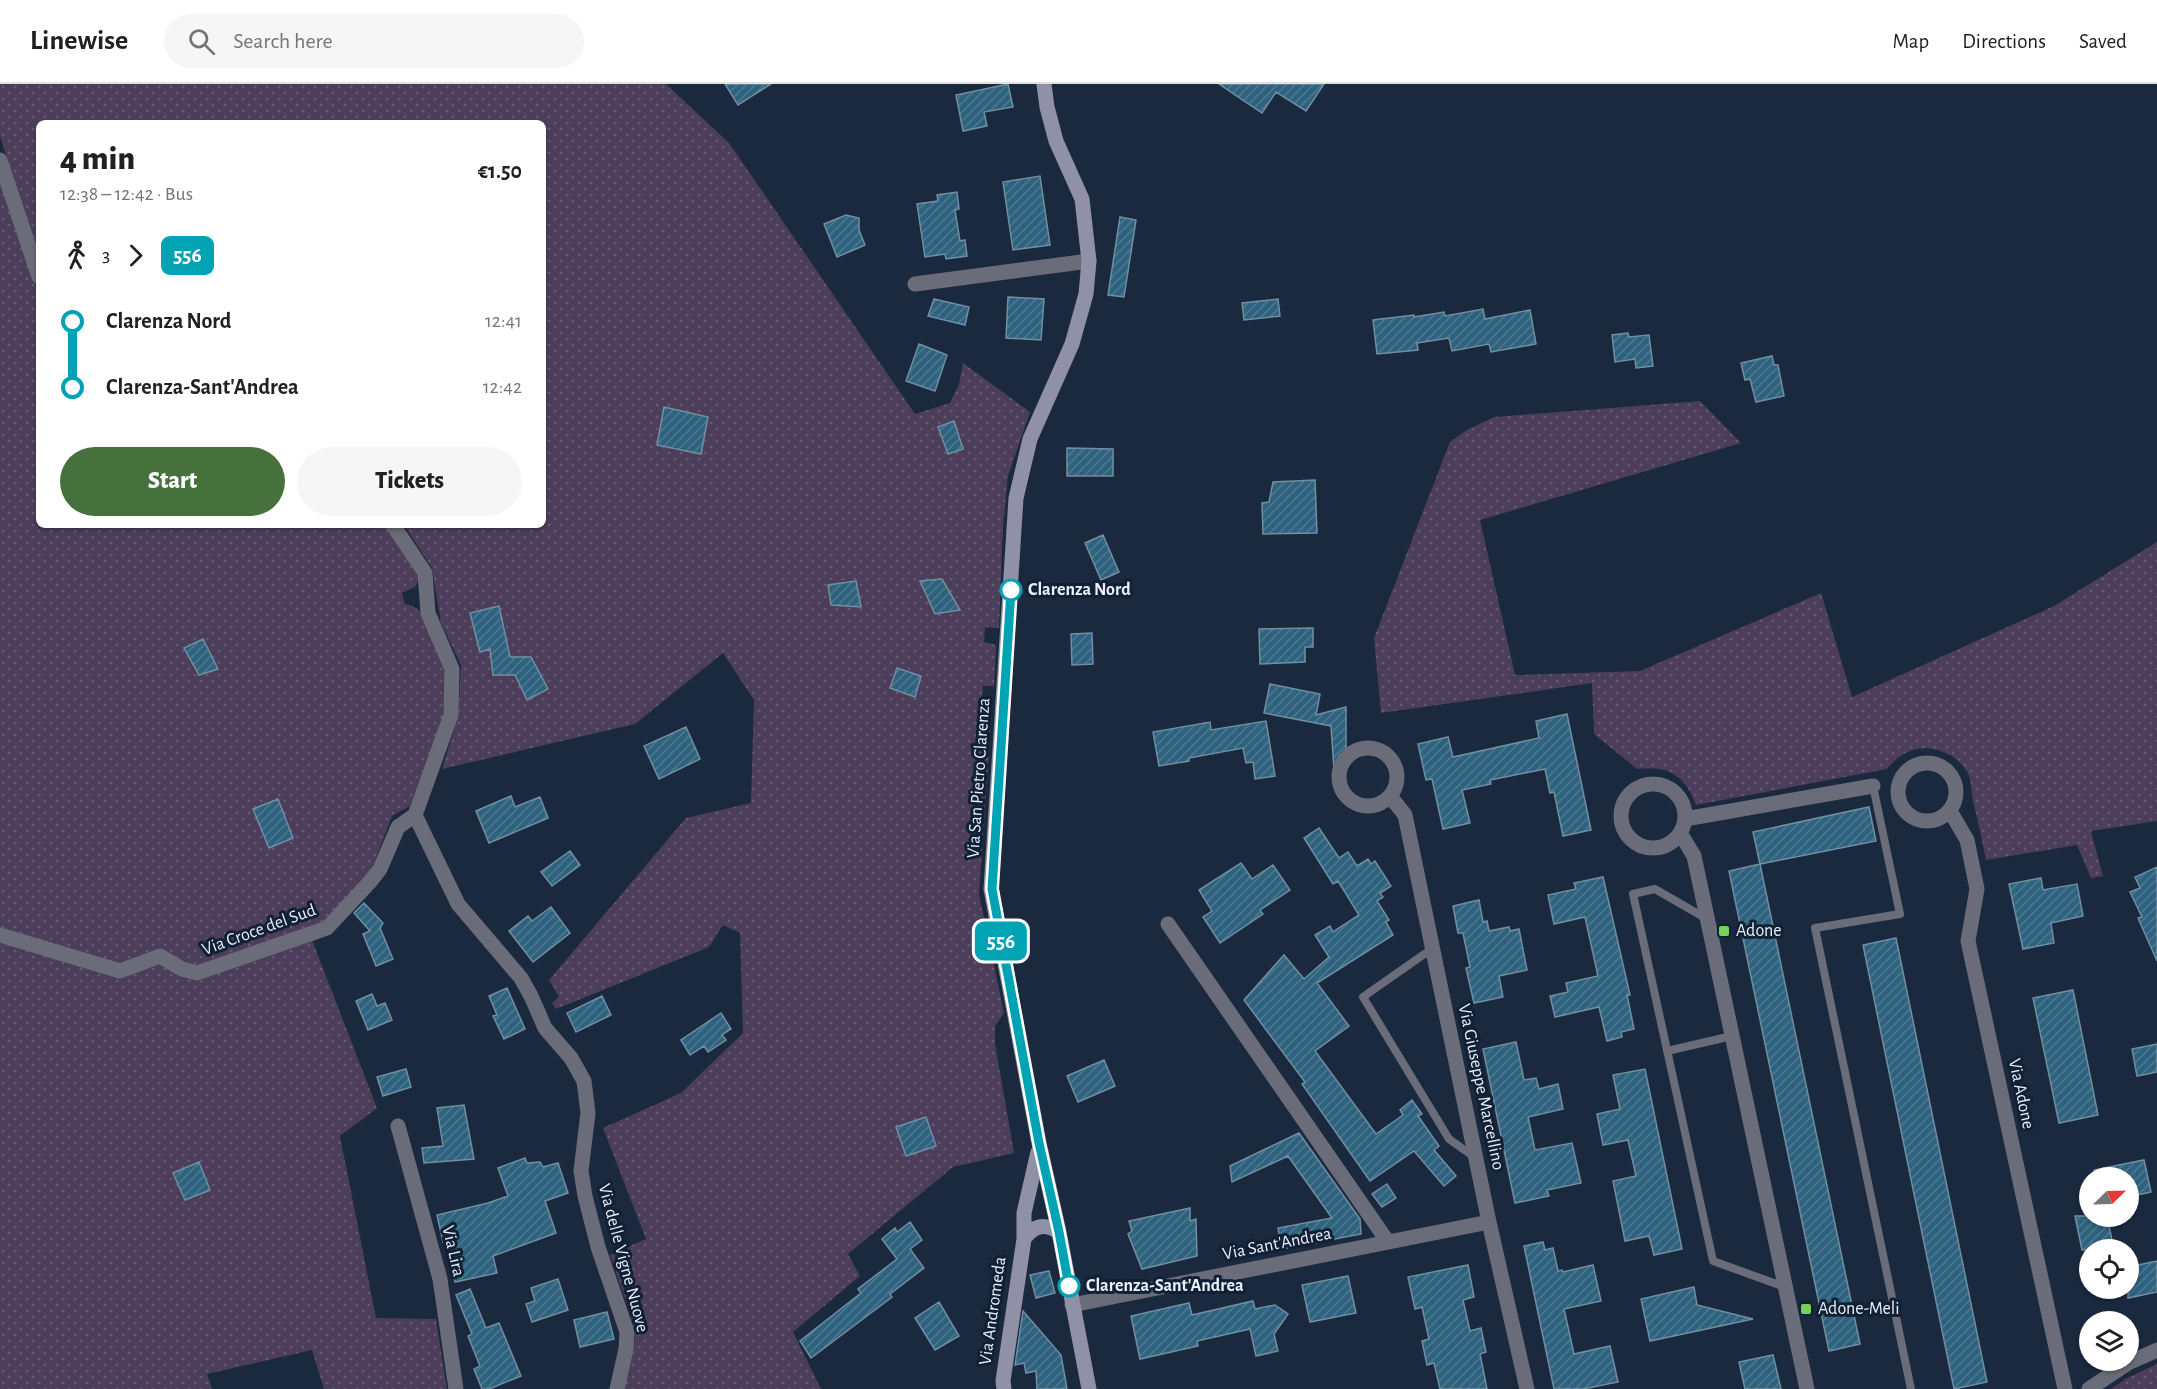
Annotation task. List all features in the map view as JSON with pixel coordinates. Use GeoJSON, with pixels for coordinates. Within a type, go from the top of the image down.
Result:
{"type":"FeatureCollection","features":[{"type":"Feature","properties":{"kind":"main road","name":"Via San Pietro Clarenza"},"geometry":{"type":"LineString","coordinates":[[1044,84],[1047,107],[1056,141],[1082,199],[1089,261],[1086,294],[1072,344],[1030,439],[1016,498],[992,889],[1039,1143],[1059,1232]]}},
{"type":"Feature","properties":{"kind":"main road","name":"Via Andromeda"},"geometry":{"type":"LineString","coordinates":[[1004,1389],[1010,1323],[1024,1239],[1024,1213],[1035,1173],[1039,1143]]}},
{"type":"Feature","properties":{"kind":"main road"},"geometry":{"type":"LineString","coordinates":[[1024,1239],[1030,1230],[1040,1226],[1050,1227],[1059,1232],[1089,1389]]}},
{"type":"Feature","properties":{"kind":"street"},"geometry":{"type":"LineString","coordinates":[[0,160],[36,269]]}},
{"type":"Feature","properties":{"kind":"street"},"geometry":{"type":"LineString","coordinates":[[915,284],[1089,261]]}},
{"type":"Feature","properties":{"kind":"street"},"geometry":{"type":"LineString","coordinates":[[395,528],[426,573],[428,613],[452,669],[450,715],[415,815]]}},
{"type":"Feature","properties":{"kind":"street"},"geometry":{"type":"LineString","coordinates":[[1807,1389],[1708,919],[1694,856],[1683,826],[1873,786]]}},
{"type":"Feature","properties":{"kind":"street","name":"Via Giuseppe Marcellino"},"geometry":{"type":"LineString","coordinates":[[1390,796],[1405,815],[1489,1222],[1527,1389]]}},
{"type":"Feature","properties":{"kind":"street","name":"Via Adone"},"geometry":{"type":"LineString","coordinates":[[1950,811],[1967,840],[1977,889],[1968,941],[2065,1389]]}},
{"type":"Feature","properties":{"kind":"street","name":"Via Croce del Sud"},"geometry":{"type":"LineString","coordinates":[[0,935],[120,971],[160,956],[182,969],[196,973],[327,928],[380,868],[398,827],[415,815]]}},
{"type":"Feature","properties":{"kind":"street","name":"Via delle Vigne Nuove"},"geometry":{"type":"LineString","coordinates":[[415,815],[459,904],[521,978],[545,1028],[571,1058],[584,1081],[588,1113],[581,1171],[585,1196],[598,1247],[627,1332],[626,1349],[617,1389]]}},
{"type":"Feature","properties":{"kind":"street"},"geometry":{"type":"LineString","coordinates":[[1168,924],[1388,1242]]}},
{"type":"Feature","properties":{"kind":"street","name":"Via Lira"},"geometry":{"type":"LineString","coordinates":[[398,1126],[440,1279],[456,1389]]}},
{"type":"Feature","properties":{"kind":"street","name":"Via Sant'Andrea"},"geometry":{"type":"LineString","coordinates":[[1072,1305],[1489,1222]]}},
{"type":"Feature","properties":{"kind":"street"},"geometry":{"type":"LineString","coordinates":[[2089,1389],[2128,1363],[2157,1350]]}},
{"type":"Feature","properties":{"kind":"lane"},"geometry":{"type":"LineString","coordinates":[[1873,786],[1900,914],[1815,928],[1911,1389]]}},
{"type":"Feature","properties":{"kind":"lane"},"geometry":{"type":"LineString","coordinates":[[1708,919],[1655,889],[1633,894],[1713,1261],[1785,1287]]}},
{"type":"Feature","properties":{"kind":"lane"},"geometry":{"type":"LineString","coordinates":[[1432,948],[1363,997],[1449,1139],[1476,1158]]}},
{"type":"Feature","properties":{"kind":"lane"},"geometry":{"type":"LineString","coordinates":[[1667,1051],[1732,1036]]}},
{"type":"Feature","properties":{"kind":"shaded area"},"geometry":{"type":"Polygon","coordinates":[[[0,84],[666,84],[729,143],[915,414],[950,403],[959,384],[963,363],[1030,412],[1008,476],[1003,527],[999,628],[985,627],[984,642],[996,645],[994,686],[983,686],[982,697],[992,706],[979,894],[1004,1013],[995,1026],[995,1044],[1014,1153],[953,1167],[848,1254],[860,1276],[793,1332],[821,1389],[623,1389],[635,1338],[630,1313],[610,1255],[646,1239],[603,1128],[681,1093],[743,1033],[740,933],[723,925],[709,947],[556,1009],[552,1003],[559,997],[549,980],[686,818],[751,803],[754,700],[723,653],[635,724],[442,769],[458,717],[461,665],[441,623],[432,568],[406,528],[546,528],[546,120],[36,120],[36,249],[0,136],[0,84]]]}},
{"type":"Feature","properties":{"kind":"shaded area"},"geometry":{"type":"Polygon","coordinates":[[[0,180],[36,286],[36,528],[387,528],[419,578],[415,587],[402,593],[405,604],[420,611],[445,672],[447,682],[443,719],[410,806],[392,816],[374,863],[363,882],[312,940],[377,1108],[340,1136],[376,1318],[436,1319],[447,1389],[324,1389],[312,1350],[207,1374],[212,1389],[0,1389],[0,180]]]}},
{"type":"Feature","properties":{"kind":"shaded area"},"geometry":{"type":"Polygon","coordinates":[[[1700,401],[1741,443],[1480,520],[1515,675],[1640,671],[1821,593],[1852,697],[2054,606],[2157,542],[2157,821],[2091,831],[2103,876],[2091,878],[2077,845],[1986,860],[1968,773],[1952,756],[1934,749],[1916,749],[1908,752],[1887,769],[1696,805],[1687,786],[1674,774],[1658,769],[1637,769],[1594,734],[1592,683],[1381,713],[1374,638],[1450,442],[1467,430],[1494,417],[1700,401]]]}},
{"type":"Feature","properties":{"kind":"shaded area"},"geometry":{"type":"Polygon","coordinates":[[[2157,1364],[2157,1389],[2111,1389],[2127,1378],[2157,1364]]]}},
{"type":"Feature","properties":{"kind":"building"},"geometry":{"type":"Polygon","coordinates":[[[725,84],[771,84],[738,105],[725,84]]]}},
{"type":"Feature","properties":{"kind":"building"},"geometry":{"type":"Polygon","coordinates":[[[1008,84],[1013,107],[984,112],[987,126],[963,131],[956,95],[1008,84]]]}},
{"type":"Feature","properties":{"kind":"building"},"geometry":{"type":"Polygon","coordinates":[[[1219,84],[1324,84],[1306,111],[1276,92],[1262,113],[1219,84]]]}},
{"type":"Feature","properties":{"kind":"building"},"geometry":{"type":"Polygon","coordinates":[[[1040,176],[1050,245],[1013,250],[1003,182],[1040,176]]]}},
{"type":"Feature","properties":{"kind":"building"},"geometry":{"type":"Polygon","coordinates":[[[957,192],[959,209],[955,210],[960,241],[965,240],[967,256],[946,259],[945,254],[925,257],[917,204],[938,201],[937,195],[957,192]]]}},
{"type":"Feature","properties":{"kind":"building"},"geometry":{"type":"Polygon","coordinates":[[[846,215],[859,218],[859,230],[865,245],[837,257],[824,224],[846,215]]]}},
{"type":"Feature","properties":{"kind":"building"},"geometry":{"type":"Polygon","coordinates":[[[1120,217],[1136,220],[1124,297],[1108,295],[1120,217]]]}},
{"type":"Feature","properties":{"kind":"building"},"geometry":{"type":"Polygon","coordinates":[[[1008,297],[1044,299],[1041,340],[1006,338],[1008,297]]]}},
{"type":"Feature","properties":{"kind":"building"},"geometry":{"type":"Polygon","coordinates":[[[934,299],[969,307],[965,325],[928,316],[934,299]]]}},
{"type":"Feature","properties":{"kind":"building"},"geometry":{"type":"Polygon","coordinates":[[[1278,299],[1280,316],[1244,320],[1242,303],[1278,299]]]}},
{"type":"Feature","properties":{"kind":"building"},"geometry":{"type":"Polygon","coordinates":[[[1483,309],[1485,319],[1530,310],[1536,344],[1491,352],[1489,344],[1452,351],[1449,338],[1417,343],[1418,350],[1377,354],[1373,320],[1444,312],[1445,316],[1483,309]]]}},
{"type":"Feature","properties":{"kind":"building"},"geometry":{"type":"Polygon","coordinates":[[[1628,333],[1629,337],[1649,335],[1653,366],[1636,368],[1635,359],[1615,362],[1612,335],[1628,333]]]}},
{"type":"Feature","properties":{"kind":"building"},"geometry":{"type":"Polygon","coordinates":[[[919,344],[947,355],[935,391],[906,381],[919,344]]]}},
{"type":"Feature","properties":{"kind":"building"},"geometry":{"type":"Polygon","coordinates":[[[1772,356],[1774,365],[1778,365],[1784,396],[1756,402],[1750,379],[1745,380],[1741,363],[1772,356]]]}},
{"type":"Feature","properties":{"kind":"building"},"geometry":{"type":"Polygon","coordinates":[[[664,407],[708,417],[701,454],[657,445],[664,407]]]}},
{"type":"Feature","properties":{"kind":"building"},"geometry":{"type":"Polygon","coordinates":[[[954,421],[963,449],[948,454],[938,427],[954,421]]]}},
{"type":"Feature","properties":{"kind":"building"},"geometry":{"type":"Polygon","coordinates":[[[1067,448],[1113,449],[1113,476],[1067,476],[1067,448]]]}},
{"type":"Feature","properties":{"kind":"building"},"geometry":{"type":"Polygon","coordinates":[[[1315,480],[1317,533],[1263,534],[1262,503],[1269,502],[1273,482],[1315,480]]]}},
{"type":"Feature","properties":{"kind":"building"},"geometry":{"type":"Polygon","coordinates":[[[1103,535],[1119,572],[1101,580],[1085,543],[1103,535]]]}},
{"type":"Feature","properties":{"kind":"building"},"geometry":{"type":"Polygon","coordinates":[[[942,579],[960,610],[935,614],[920,581],[942,579]]]}},
{"type":"Feature","properties":{"kind":"building"},"geometry":{"type":"Polygon","coordinates":[[[856,581],[861,607],[831,605],[828,585],[856,581]]]}},
{"type":"Feature","properties":{"kind":"building"},"geometry":{"type":"Polygon","coordinates":[[[499,606],[510,657],[531,657],[548,689],[527,700],[515,675],[493,675],[490,649],[480,652],[470,613],[499,606]]]}},
{"type":"Feature","properties":{"kind":"building"},"geometry":{"type":"Polygon","coordinates":[[[1313,628],[1313,647],[1305,647],[1305,662],[1260,664],[1259,629],[1313,628]]]}},
{"type":"Feature","properties":{"kind":"building"},"geometry":{"type":"Polygon","coordinates":[[[1092,633],[1093,664],[1072,665],[1071,634],[1092,633]]]}},
{"type":"Feature","properties":{"kind":"building"},"geometry":{"type":"Polygon","coordinates":[[[203,639],[218,669],[199,675],[184,648],[203,639]]]}},
{"type":"Feature","properties":{"kind":"building"},"geometry":{"type":"Polygon","coordinates":[[[897,668],[921,676],[915,697],[890,688],[897,668]]]}},
{"type":"Feature","properties":{"kind":"building"},"geometry":{"type":"Polygon","coordinates":[[[1270,684],[1320,694],[1316,715],[1346,707],[1346,769],[1334,770],[1331,726],[1264,713],[1270,684]]]}},
{"type":"Feature","properties":{"kind":"building"},"geometry":{"type":"Polygon","coordinates":[[[1567,714],[1591,830],[1563,836],[1554,792],[1550,793],[1545,769],[1490,780],[1491,784],[1462,790],[1470,823],[1443,829],[1432,779],[1426,780],[1418,744],[1448,737],[1453,757],[1539,738],[1536,721],[1567,714]]]}},
{"type":"Feature","properties":{"kind":"building"},"geometry":{"type":"Polygon","coordinates":[[[1266,721],[1275,776],[1255,779],[1253,762],[1246,763],[1243,748],[1159,766],[1153,732],[1210,722],[1211,730],[1266,721]]]}},
{"type":"Feature","properties":{"kind":"building"},"geometry":{"type":"Polygon","coordinates":[[[686,727],[700,759],[659,779],[644,746],[686,727]]]}},
{"type":"Feature","properties":{"kind":"building"},"geometry":{"type":"Polygon","coordinates":[[[511,796],[515,807],[540,797],[548,818],[489,843],[476,811],[511,796]]]}},
{"type":"Feature","properties":{"kind":"building"},"geometry":{"type":"Polygon","coordinates":[[[278,799],[293,838],[269,848],[253,809],[278,799]]]}},
{"type":"Feature","properties":{"kind":"building"},"geometry":{"type":"Polygon","coordinates":[[[1869,807],[1876,841],[1760,864],[1753,832],[1869,807]]]}},
{"type":"Feature","properties":{"kind":"building"},"geometry":{"type":"Polygon","coordinates":[[[1319,828],[1339,858],[1348,852],[1357,866],[1368,859],[1371,864],[1375,861],[1391,886],[1380,893],[1383,897],[1377,901],[1389,920],[1386,922],[1393,935],[1317,983],[1349,1026],[1315,1051],[1376,1134],[1403,1115],[1400,1110],[1412,1100],[1422,1114],[1418,1116],[1439,1146],[1434,1150],[1456,1176],[1444,1186],[1414,1151],[1370,1181],[1302,1084],[1305,1082],[1244,1000],[1284,955],[1304,979],[1329,957],[1315,935],[1330,926],[1333,932],[1359,915],[1338,881],[1333,884],[1304,838],[1319,828]]]}},
{"type":"Feature","properties":{"kind":"building"},"geometry":{"type":"Polygon","coordinates":[[[570,851],[580,865],[552,886],[541,872],[570,851]]]}},
{"type":"Feature","properties":{"kind":"building"},"geometry":{"type":"Polygon","coordinates":[[[1241,863],[1252,879],[1273,865],[1290,890],[1260,910],[1263,914],[1220,943],[1203,917],[1212,911],[1199,890],[1241,863]]]}},
{"type":"Feature","properties":{"kind":"building"},"geometry":{"type":"Polygon","coordinates":[[[1760,864],[1860,1344],[1829,1351],[1729,871],[1760,864]]]}},
{"type":"Feature","properties":{"kind":"building"},"geometry":{"type":"Polygon","coordinates":[[[2157,867],[2157,961],[2138,918],[2142,917],[2130,892],[2140,888],[2135,877],[2157,867]]]}},
{"type":"Feature","properties":{"kind":"building"},"geometry":{"type":"Polygon","coordinates":[[[1603,877],[1630,995],[1627,995],[1634,1029],[1621,1032],[1622,1037],[1607,1041],[1599,1007],[1555,1017],[1550,996],[1568,992],[1566,983],[1598,976],[1585,917],[1554,924],[1548,895],[1576,889],[1574,883],[1603,877]]]}},
{"type":"Feature","properties":{"kind":"building"},"geometry":{"type":"Polygon","coordinates":[[[2041,878],[2043,890],[2077,884],[2083,916],[2051,923],[2054,943],[2023,949],[2009,884],[2041,878]]]}},
{"type":"Feature","properties":{"kind":"building"},"geometry":{"type":"Polygon","coordinates":[[[1479,900],[1483,922],[1487,921],[1489,931],[1509,927],[1510,931],[1519,929],[1527,970],[1499,976],[1503,997],[1474,1003],[1466,968],[1470,967],[1463,933],[1458,933],[1453,906],[1479,900]]]}},
{"type":"Feature","properties":{"kind":"building"},"geometry":{"type":"Polygon","coordinates":[[[364,903],[383,923],[380,928],[393,959],[376,966],[363,934],[370,931],[354,913],[364,903]]]}},
{"type":"Feature","properties":{"kind":"building"},"geometry":{"type":"Polygon","coordinates":[[[551,907],[570,933],[533,962],[509,931],[528,916],[532,921],[551,907]]]}},
{"type":"Feature","properties":{"kind":"building"},"geometry":{"type":"Polygon","coordinates":[[[1896,938],[1987,1382],[1954,1389],[1863,945],[1896,938]]]}},
{"type":"Feature","properties":{"kind":"building"},"geometry":{"type":"Polygon","coordinates":[[[507,988],[525,1029],[504,1039],[493,1016],[497,1015],[489,996],[507,988]]]}},
{"type":"Feature","properties":{"kind":"building"},"geometry":{"type":"Polygon","coordinates":[[[2073,990],[2098,1115],[2059,1123],[2033,998],[2073,990]]]}},
{"type":"Feature","properties":{"kind":"building"},"geometry":{"type":"Polygon","coordinates":[[[372,994],[377,1006],[385,1003],[392,1020],[368,1030],[356,1001],[372,994]]]}},
{"type":"Feature","properties":{"kind":"building"},"geometry":{"type":"Polygon","coordinates":[[[602,996],[611,1015],[576,1032],[567,1013],[602,996]]]}},
{"type":"Feature","properties":{"kind":"building"},"geometry":{"type":"Polygon","coordinates":[[[721,1013],[731,1029],[722,1035],[726,1040],[708,1052],[704,1046],[690,1055],[681,1040],[721,1013]]]}},
{"type":"Feature","properties":{"kind":"building"},"geometry":{"type":"Polygon","coordinates":[[[1516,1042],[1524,1080],[1536,1078],[1539,1089],[1558,1084],[1563,1109],[1528,1117],[1535,1150],[1572,1143],[1581,1183],[1547,1190],[1549,1196],[1515,1203],[1483,1049],[1516,1042]]]}},
{"type":"Feature","properties":{"kind":"building"},"geometry":{"type":"Polygon","coordinates":[[[2157,1044],[2157,1072],[2137,1076],[2132,1049],[2157,1044]]]}},
{"type":"Feature","properties":{"kind":"building"},"geometry":{"type":"Polygon","coordinates":[[[1104,1060],[1115,1086],[1078,1102],[1067,1076],[1104,1060]]]}},
{"type":"Feature","properties":{"kind":"building"},"geometry":{"type":"Polygon","coordinates":[[[406,1069],[411,1087],[383,1096],[377,1077],[406,1069]]]}},
{"type":"Feature","properties":{"kind":"building"},"geometry":{"type":"Polygon","coordinates":[[[1645,1069],[1682,1249],[1654,1255],[1649,1236],[1625,1241],[1613,1181],[1636,1176],[1628,1140],[1603,1145],[1597,1114],[1620,1109],[1613,1075],[1645,1069]]]}},
{"type":"Feature","properties":{"kind":"building"},"geometry":{"type":"Polygon","coordinates":[[[464,1105],[474,1159],[424,1163],[422,1148],[443,1146],[437,1108],[464,1105]]]}},
{"type":"Feature","properties":{"kind":"building"},"geometry":{"type":"Polygon","coordinates":[[[926,1117],[936,1146],[906,1156],[896,1127],[926,1117]]]}},
{"type":"Feature","properties":{"kind":"building"},"geometry":{"type":"Polygon","coordinates":[[[1299,1133],[1360,1219],[1361,1234],[1282,1249],[1278,1228],[1332,1218],[1288,1156],[1232,1182],[1230,1166],[1299,1133]]]}},
{"type":"Feature","properties":{"kind":"building"},"geometry":{"type":"Polygon","coordinates":[[[525,1158],[527,1163],[540,1162],[543,1167],[558,1163],[568,1193],[545,1201],[556,1233],[493,1256],[497,1273],[455,1282],[446,1241],[443,1242],[437,1215],[508,1196],[498,1168],[525,1158]]]}},
{"type":"Feature","properties":{"kind":"building"},"geometry":{"type":"Polygon","coordinates":[[[2144,1160],[2151,1192],[2139,1195],[2139,1167],[2109,1167],[2144,1160]]]}},
{"type":"Feature","properties":{"kind":"building"},"geometry":{"type":"Polygon","coordinates":[[[199,1162],[210,1190],[185,1200],[173,1173],[199,1162]]]}},
{"type":"Feature","properties":{"kind":"building"},"geometry":{"type":"Polygon","coordinates":[[[1387,1184],[1396,1198],[1382,1207],[1372,1194],[1387,1184]]]}},
{"type":"Feature","properties":{"kind":"building"},"geometry":{"type":"Polygon","coordinates":[[[1190,1208],[1190,1221],[1196,1219],[1197,1256],[1142,1269],[1128,1234],[1132,1231],[1129,1221],[1190,1208]]]}},
{"type":"Feature","properties":{"kind":"building"},"geometry":{"type":"Polygon","coordinates":[[[2075,1216],[2079,1216],[2079,1227],[2109,1227],[2112,1239],[2080,1239],[2075,1216]]]}},
{"type":"Feature","properties":{"kind":"building"},"geometry":{"type":"Polygon","coordinates":[[[910,1222],[922,1240],[910,1249],[924,1268],[890,1294],[892,1297],[811,1358],[800,1341],[861,1293],[858,1289],[897,1259],[882,1239],[895,1228],[897,1232],[910,1222]]]}},
{"type":"Feature","properties":{"kind":"building"},"geometry":{"type":"Polygon","coordinates":[[[1543,1242],[1545,1250],[1553,1248],[1558,1271],[1563,1272],[1593,1265],[1601,1301],[1564,1309],[1574,1354],[1610,1346],[1618,1382],[1583,1389],[1554,1389],[1524,1246],[1543,1242]]]}},
{"type":"Feature","properties":{"kind":"building"},"geometry":{"type":"Polygon","coordinates":[[[2157,1261],[2157,1292],[2139,1296],[2139,1265],[2157,1261]]]}},
{"type":"Feature","properties":{"kind":"building"},"geometry":{"type":"Polygon","coordinates":[[[1468,1265],[1474,1297],[1463,1300],[1470,1331],[1481,1328],[1486,1352],[1480,1354],[1487,1389],[1440,1389],[1434,1363],[1427,1365],[1422,1341],[1429,1339],[1422,1307],[1415,1309],[1408,1277],[1468,1265]]]}},
{"type":"Feature","properties":{"kind":"building"},"geometry":{"type":"Polygon","coordinates":[[[1049,1271],[1055,1293],[1036,1298],[1030,1275],[1049,1271]]]}},
{"type":"Feature","properties":{"kind":"building"},"geometry":{"type":"Polygon","coordinates":[[[1348,1276],[1356,1313],[1310,1322],[1302,1285],[1348,1276]]]}},
{"type":"Feature","properties":{"kind":"building"},"geometry":{"type":"Polygon","coordinates":[[[558,1279],[568,1310],[532,1322],[526,1304],[535,1301],[531,1288],[558,1279]]]}},
{"type":"Feature","properties":{"kind":"building"},"geometry":{"type":"Polygon","coordinates":[[[1694,1287],[1697,1305],[1753,1319],[1650,1341],[1641,1299],[1694,1287]]]}},
{"type":"Feature","properties":{"kind":"building"},"geometry":{"type":"Polygon","coordinates":[[[470,1289],[486,1328],[499,1323],[521,1376],[489,1389],[482,1389],[474,1369],[480,1366],[468,1336],[472,1334],[456,1295],[470,1289]]]}},
{"type":"Feature","properties":{"kind":"building"},"geometry":{"type":"Polygon","coordinates":[[[1253,1301],[1255,1309],[1275,1305],[1288,1314],[1274,1334],[1278,1351],[1256,1356],[1250,1329],[1197,1341],[1198,1346],[1140,1359],[1131,1316],[1189,1303],[1192,1315],[1253,1301]]]}},
{"type":"Feature","properties":{"kind":"building"},"geometry":{"type":"Polygon","coordinates":[[[939,1302],[959,1336],[935,1350],[915,1318],[939,1302]]]}},
{"type":"Feature","properties":{"kind":"building"},"geometry":{"type":"Polygon","coordinates":[[[1023,1311],[1061,1355],[1067,1389],[1037,1389],[1036,1371],[1026,1373],[1024,1363],[1015,1365],[1023,1311]]]}},
{"type":"Feature","properties":{"kind":"building"},"geometry":{"type":"Polygon","coordinates":[[[607,1312],[614,1339],[580,1347],[574,1320],[607,1312]]]}},
{"type":"Feature","properties":{"kind":"building"},"geometry":{"type":"Polygon","coordinates":[[[1773,1355],[1781,1389],[1745,1389],[1739,1362],[1773,1355]]]}},
{"type":"Feature","properties":{"kind":"bus line","name":"556"},"geometry":{"type":"LineString","coordinates":[[1011,590],[992,889],[1039,1143],[1069,1286]]}},
{"type":"Feature","properties":{"kind":"place","name":"Clarenza Nord"},"geometry":{"type":"Point","coordinates":[1011,590]}},
{"type":"Feature","properties":{"kind":"place","name":"Adone"},"geometry":{"type":"Point","coordinates":[1724,931]}},
{"type":"Feature","properties":{"kind":"place","name":"Clarenza-Sant'Andrea"},"geometry":{"type":"Point","coordinates":[1069,1286]}},
{"type":"Feature","properties":{"kind":"place","name":"Adone-Meli"},"geometry":{"type":"Point","coordinates":[1806,1309]}}]}
